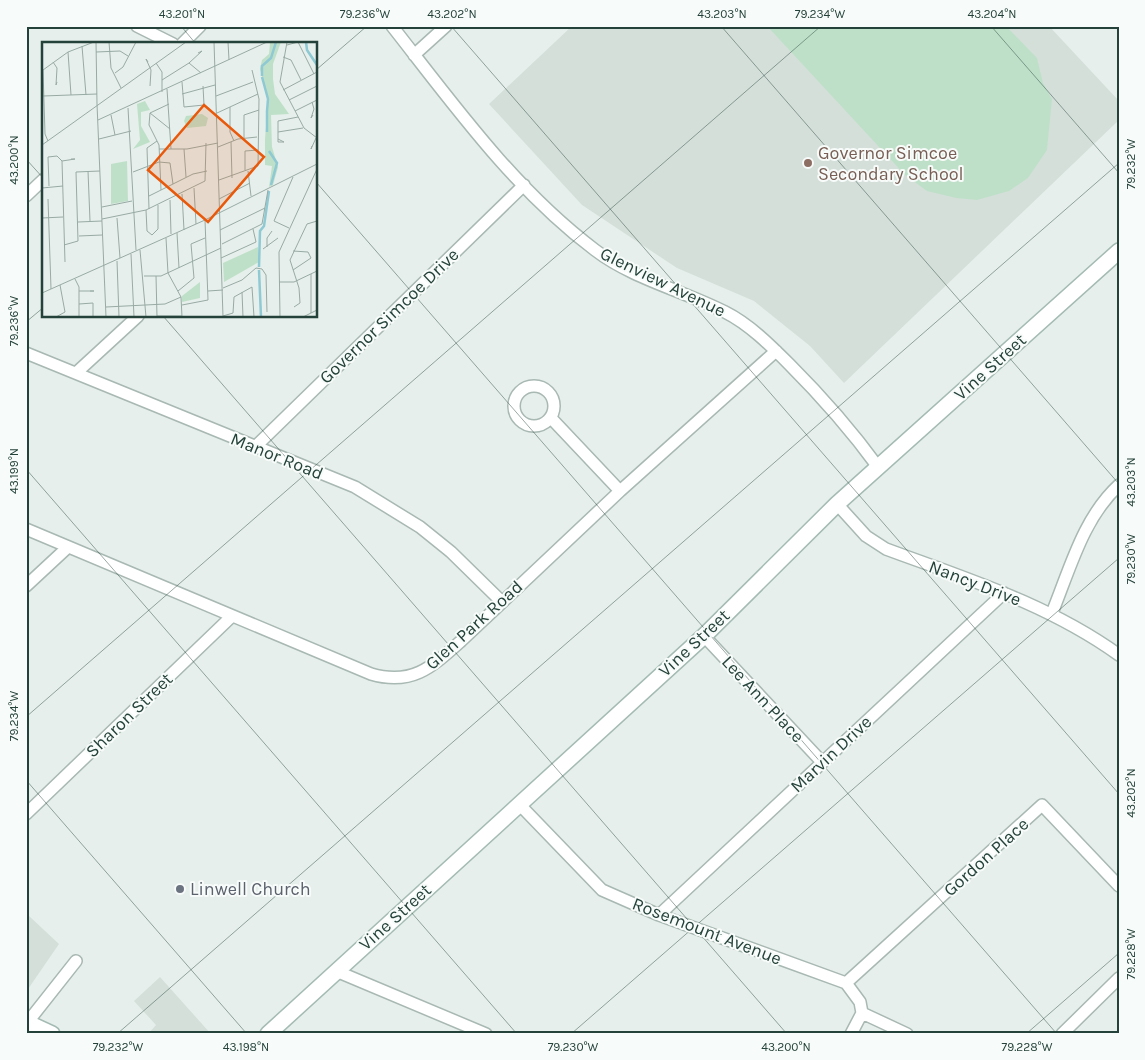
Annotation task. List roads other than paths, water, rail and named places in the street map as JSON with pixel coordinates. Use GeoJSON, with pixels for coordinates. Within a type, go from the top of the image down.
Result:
{"type":"FeatureCollection","features":[{"type":"Feature","properties":{"kind":"street"},"geometry":{"type":"LineString","coordinates":[[137,26],[169,42]]}},
{"type":"Feature","properties":{"kind":"street"},"geometry":{"type":"LineString","coordinates":[[184,42],[200,26]]}},
{"type":"Feature","properties":{"kind":"street","name":"Glenview Avenue"},"geometry":{"type":"LineString","coordinates":[[392,26],[474,131],[524,185],[595,250],[660,285],[726,312],[754,331],[823,399],[878,467]]}},
{"type":"Feature","properties":{"kind":"street"},"geometry":{"type":"LineString","coordinates":[[414,55],[446,26]]}},
{"type":"Feature","properties":{"kind":"street"},"geometry":{"type":"LineString","coordinates":[[26,196],[42,180]]}},
{"type":"Feature","properties":{"kind":"street","name":"Governor Simcoe Drive"},"geometry":{"type":"LineString","coordinates":[[254,447],[524,185]]}},
{"type":"Feature","properties":{"kind":"street","name":"Vine Street"},"geometry":{"type":"LineString","coordinates":[[268,1034],[704,636],[837,504],[1119,251]]}},
{"type":"Feature","properties":{"kind":"street"},"geometry":{"type":"LineString","coordinates":[[76,373],[136,318]]}},
{"type":"Feature","properties":{"kind":"street","name":"Glen Park Road"},"geometry":{"type":"LineString","coordinates":[[26,529],[231,617],[388,679],[416,675],[434,664],[620,491],[776,351]]}},
{"type":"Feature","properties":{"kind":"street","name":"Manor Road"},"geometry":{"type":"LineString","coordinates":[[26,353],[355,487],[420,528],[451,552],[501,601]]}},
{"type":"Feature","properties":{"kind":"street"},"geometry":{"type":"LineString","coordinates":[[551,418],[620,491]]}},
{"type":"Feature","properties":{"kind":"street"},"geometry":{"type":"LineString","coordinates":[[1052,613],[1092,515],[1103,499],[1119,485]]}},
{"type":"Feature","properties":{"kind":"street","name":"Nancy Drive"},"geometry":{"type":"LineString","coordinates":[[837,504],[866,536],[886,549],[1052,613],[1119,655]]}},
{"type":"Feature","properties":{"kind":"street"},"geometry":{"type":"LineString","coordinates":[[26,586],[68,547]]}},
{"type":"Feature","properties":{"kind":"street","name":"Marvin Drive"},"geometry":{"type":"LineString","coordinates":[[659,915],[1004,593]]}},
{"type":"Feature","properties":{"kind":"street","name":"Sharon Street"},"geometry":{"type":"LineString","coordinates":[[26,814],[231,617]]}},
{"type":"Feature","properties":{"kind":"street","name":"Lee Ann Place"},"geometry":{"type":"LineString","coordinates":[[704,636],[822,762]]}},
{"type":"Feature","properties":{"kind":"street","name":"Rosemount Avenue"},"geometry":{"type":"LineString","coordinates":[[519,804],[602,890],[659,915],[846,983]]}},
{"type":"Feature","properties":{"kind":"street","name":"Gordon Place"},"geometry":{"type":"LineString","coordinates":[[846,983],[1042,805],[1119,886]]}},
{"type":"Feature","properties":{"kind":"street"},"geometry":{"type":"LineString","coordinates":[[52,1034],[27,1022],[76,961]]}},
{"type":"Feature","properties":{"kind":"street"},"geometry":{"type":"LineString","coordinates":[[336,971],[486,1034]]}},
{"type":"Feature","properties":{"kind":"street"},"geometry":{"type":"LineString","coordinates":[[1062,1034],[1119,978]]}},
{"type":"Feature","properties":{"kind":"street"},"geometry":{"type":"LineString","coordinates":[[846,983],[860,1002],[862,1013],[851,1034]]}},
{"type":"Feature","properties":{"kind":"street"},"geometry":{"type":"LineString","coordinates":[[862,1013],[907,1034]]}},
{"type":"Feature","properties":{"kind":"place","name":"Governor Simcoe Secondary School"},"geometry":{"type":"Point","coordinates":[808,163]}},
{"type":"Feature","properties":{"kind":"place","name":"Linwell Church"},"geometry":{"type":"Point","coordinates":[180,889]}}]}
